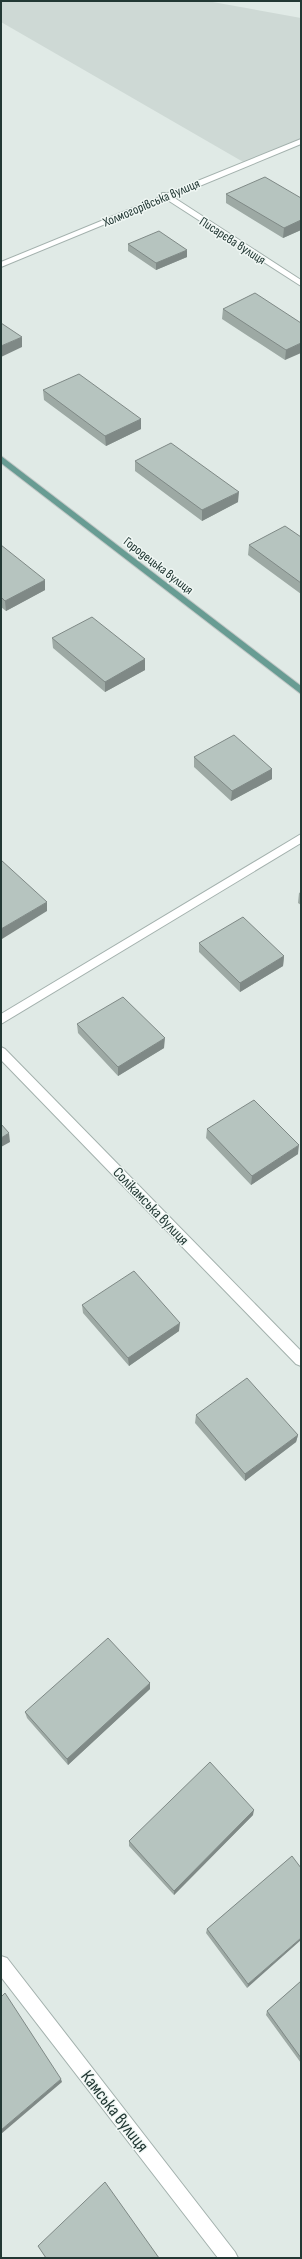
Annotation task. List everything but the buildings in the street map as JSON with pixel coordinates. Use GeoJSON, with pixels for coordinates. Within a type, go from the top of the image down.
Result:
{"type":"FeatureCollection","features":[{"type":"Feature","properties":{"kind":"main road","name":"Городецька вулиця"},"geometry":{"type":"LineString","coordinates":[[1,460],[301,691]]}},
{"type":"Feature","properties":{"kind":"street","name":"Холмогорівська вулиця"},"geometry":{"type":"LineString","coordinates":[[1,265],[165,195],[301,141]]}},
{"type":"Feature","properties":{"kind":"street","name":"Писарєва вулиця"},"geometry":{"type":"LineString","coordinates":[[165,195],[301,284]]}},
{"type":"Feature","properties":{"kind":"street"},"geometry":{"type":"LineString","coordinates":[[1,1020],[301,838]]}},
{"type":"Feature","properties":{"kind":"street","name":"Солікамська вулиця"},"geometry":{"type":"LineString","coordinates":[[1,1052],[301,1360]]}},
{"type":"Feature","properties":{"kind":"street","name":"Камська вулиця"},"geometry":{"type":"LineString","coordinates":[[1,1964],[229,2258]]}},
{"type":"Feature","properties":{"kind":"shaded area"},"geometry":{"type":"Polygon","coordinates":[[[1,1],[207,1],[301,18],[301,143],[245,163],[1,22],[1,1]]]}}]}
